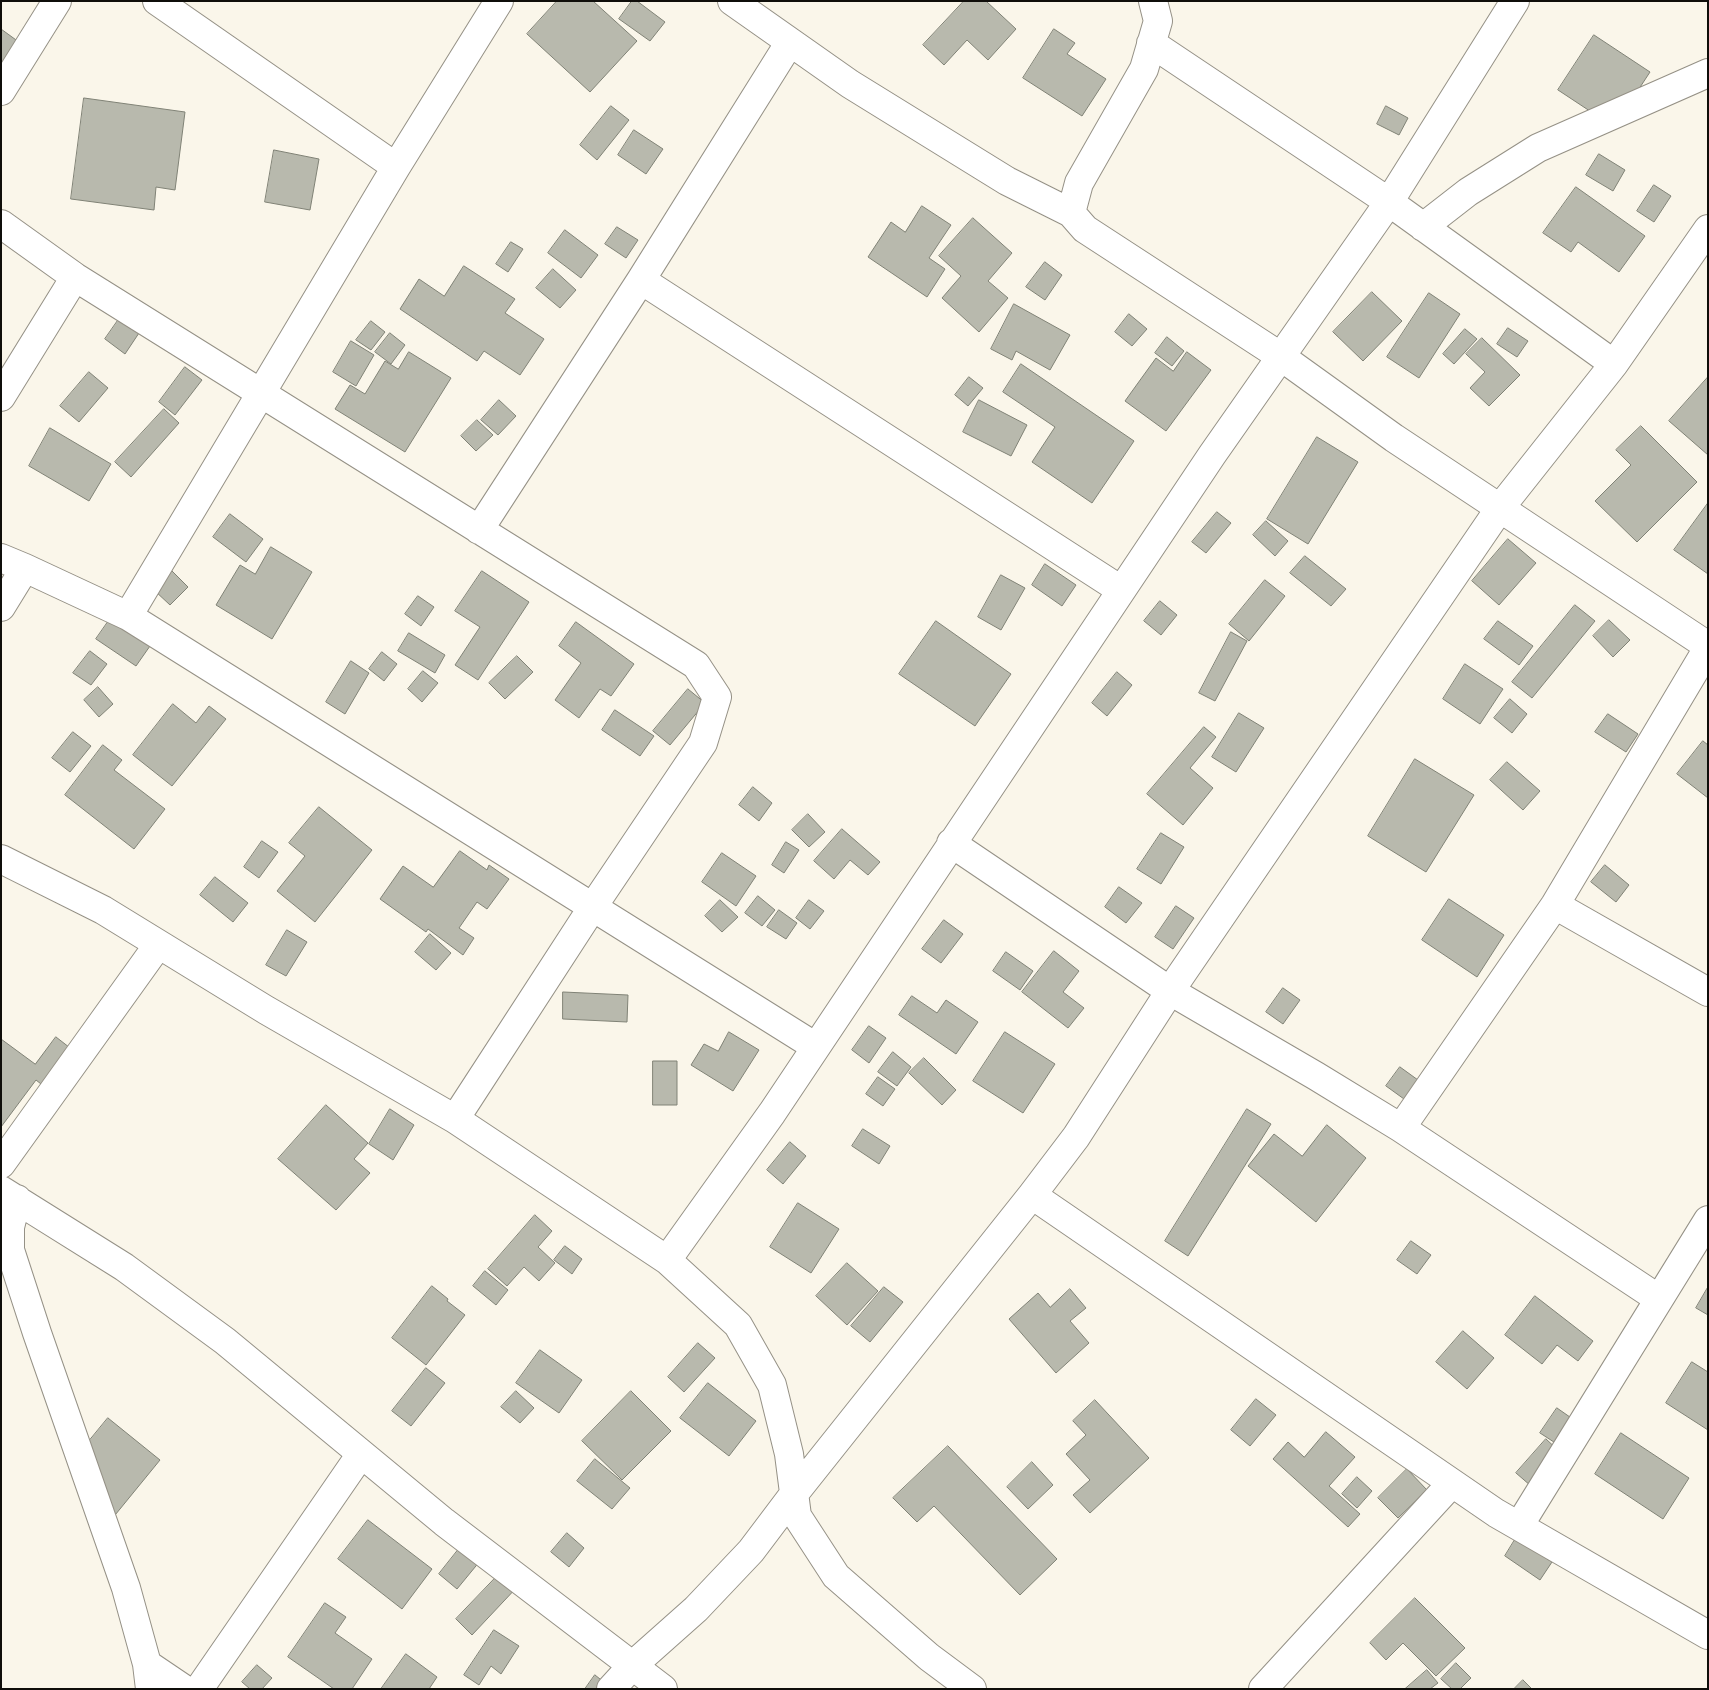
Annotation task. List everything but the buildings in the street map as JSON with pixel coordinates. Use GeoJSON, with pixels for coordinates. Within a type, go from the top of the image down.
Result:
{"type":"FeatureCollection","features":[{"type":"Feature","properties":{"kind":"street"},"geometry":{"type":"LineString","coordinates":[[1,91],[57,1]]}},
{"type":"Feature","properties":{"kind":"street"},"geometry":{"type":"LineString","coordinates":[[157,1],[396,167]]}},
{"type":"Feature","properties":{"kind":"street"},"geometry":{"type":"LineString","coordinates":[[128,616],[396,167],[499,1]]}},
{"type":"Feature","properties":{"kind":"street"},"geometry":{"type":"LineString","coordinates":[[732,1],[850,84],[1008,181],[1072,213],[1085,228],[1280,356],[1394,438],[1708,647],[1556,905],[1401,1128]]}},
{"type":"Feature","properties":{"kind":"street"},"geometry":{"type":"LineString","coordinates":[[1072,213],[1079,183],[1144,69],[1158,21],[1153,1]]}},
{"type":"Feature","properties":{"kind":"street"},"geometry":{"type":"LineString","coordinates":[[667,1260],[772,1113],[1121,590],[1280,356],[1389,202],[1515,1]]}},
{"type":"Feature","properties":{"kind":"street"},"geometry":{"type":"LineString","coordinates":[[479,530],[641,280],[790,42]]}},
{"type":"Feature","properties":{"kind":"street"},"geometry":{"type":"LineString","coordinates":[[1151,43],[1389,202],[1614,364]]}},
{"type":"Feature","properties":{"kind":"street"},"geometry":{"type":"LineString","coordinates":[[1423,227],[1468,192],[1538,148],[1708,72]]}},
{"type":"Feature","properties":{"kind":"street"},"geometry":{"type":"LineString","coordinates":[[1,224],[75,277],[696,665],[717,696],[703,743],[592,908],[456,1119]]}},
{"type":"Feature","properties":{"kind":"street"},"geometry":{"type":"LineString","coordinates":[[611,1689],[633,1665],[696,1609],[751,1551],[1076,1137],[1170,991],[1500,508],[1614,364],[1708,229]]}},
{"type":"Feature","properties":{"kind":"street"},"geometry":{"type":"LineString","coordinates":[[1,397],[75,277]]}},
{"type":"Feature","properties":{"kind":"street"},"geometry":{"type":"LineString","coordinates":[[641,280],[1121,590]]}},
{"type":"Feature","properties":{"kind":"street"},"geometry":{"type":"LineString","coordinates":[[1,607],[13,563],[128,616],[816,1047]]}},
{"type":"Feature","properties":{"kind":"street"},"geometry":{"type":"LineString","coordinates":[[951,843],[1170,991],[1401,1128],[1658,1299]]}},
{"type":"Feature","properties":{"kind":"street"},"geometry":{"type":"LineString","coordinates":[[1,859],[103,910],[266,1010],[456,1119],[667,1260],[738,1325],[772,1385],[789,1454],[797,1516],[836,1576],[929,1657],[972,1689]]}},
{"type":"Feature","properties":{"kind":"street"},"geometry":{"type":"LineString","coordinates":[[1556,905],[1708,992]]}},
{"type":"Feature","properties":{"kind":"street"},"geometry":{"type":"LineString","coordinates":[[1,1164],[158,945]]}},
{"type":"Feature","properties":{"kind":"street"},"geometry":{"type":"LineString","coordinates":[[9,1194],[124,1267],[226,1341],[444,1522],[663,1689]]}},
{"type":"Feature","properties":{"kind":"street"},"geometry":{"type":"LineString","coordinates":[[9,1194],[10,1250],[126,1588],[149,1677],[184,1689]]}},
{"type":"Feature","properties":{"kind":"street"},"geometry":{"type":"LineString","coordinates":[[1032,1195],[1496,1513],[1708,1635]]}},
{"type":"Feature","properties":{"kind":"street"},"geometry":{"type":"LineString","coordinates":[[1519,1526],[1708,1220]]}},
{"type":"Feature","properties":{"kind":"street"},"geometry":{"type":"LineString","coordinates":[[198,1689],[360,1454]]}},
{"type":"Feature","properties":{"kind":"street"},"geometry":{"type":"LineString","coordinates":[[1263,1689],[1452,1483]]}}]}
